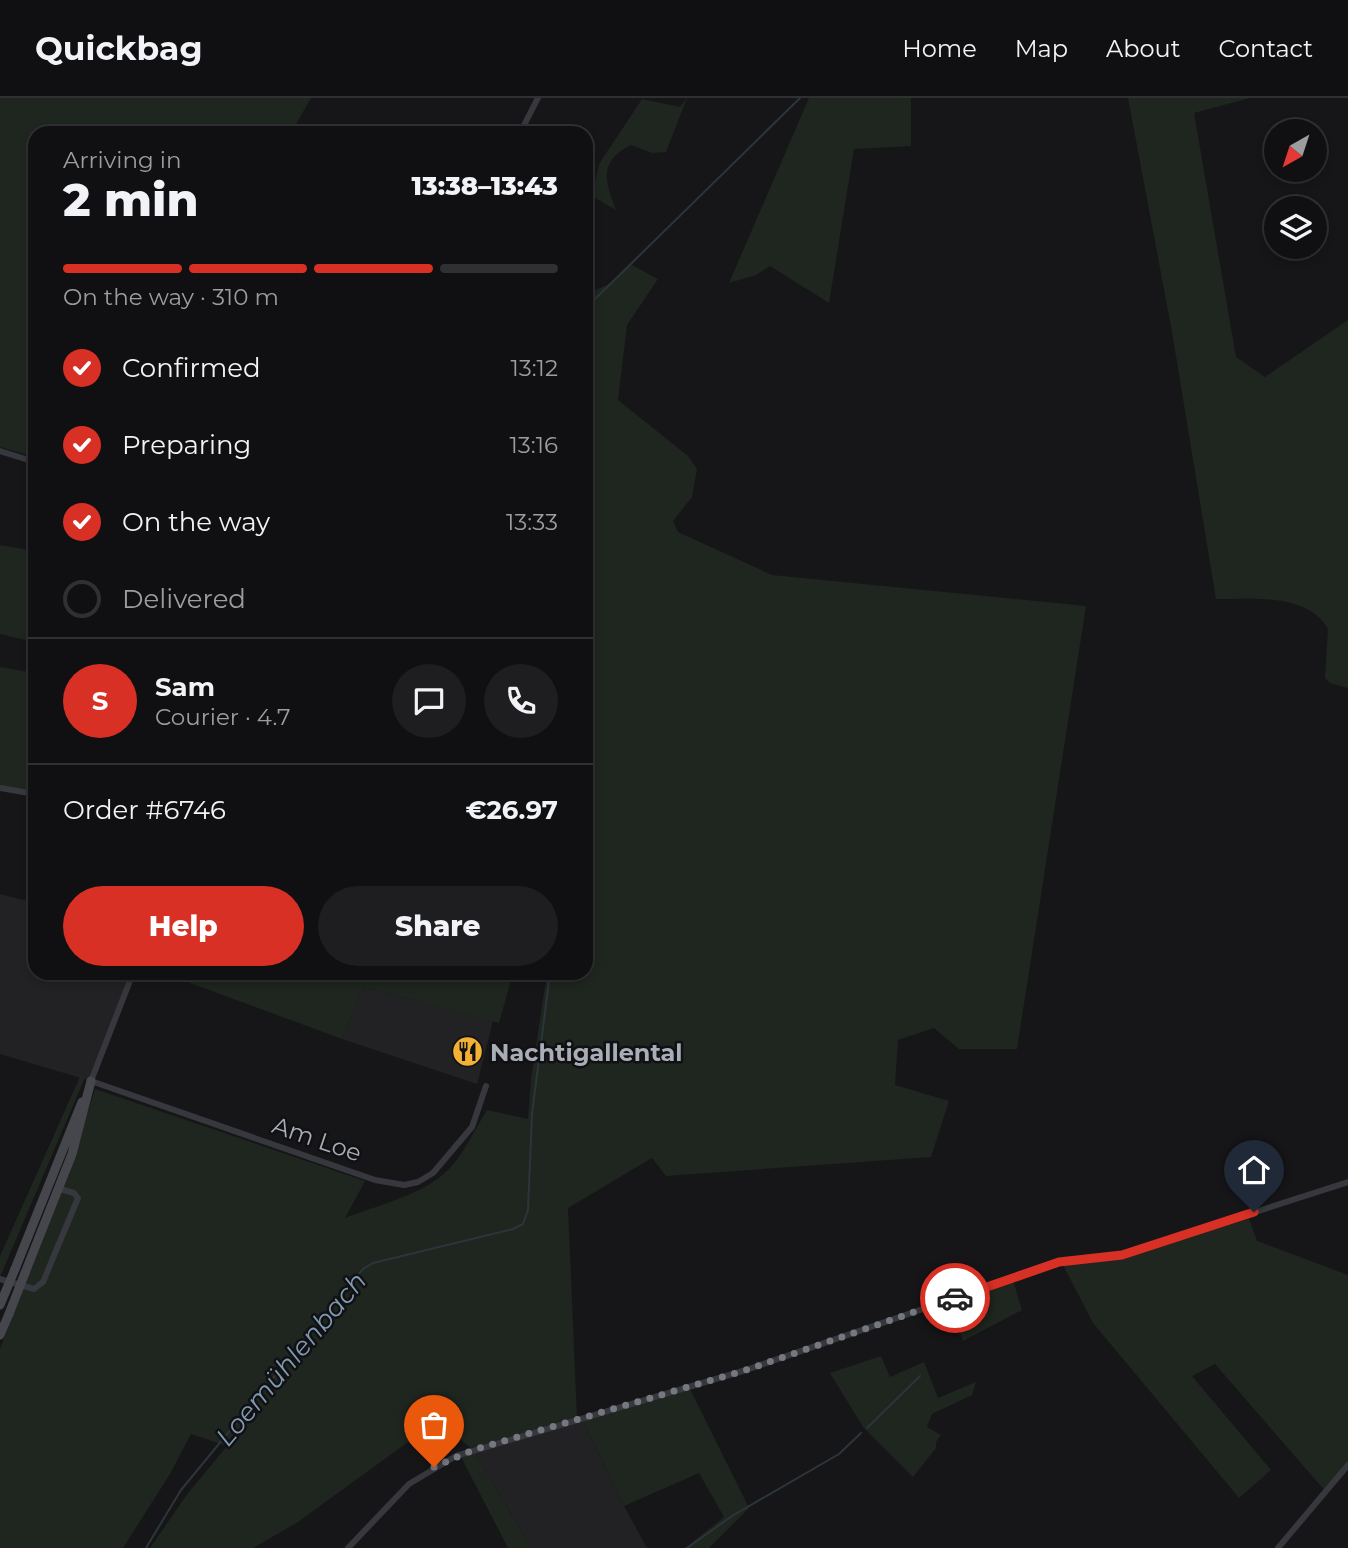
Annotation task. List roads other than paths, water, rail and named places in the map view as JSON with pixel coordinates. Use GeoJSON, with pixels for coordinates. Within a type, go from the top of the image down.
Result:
{"type":"FeatureCollection","features":[{"type":"Feature","properties":{"kind":"main road"},"geometry":{"type":"LineString","coordinates":[[0,1335],[25,1273],[91,1081]]}},
{"type":"Feature","properties":{"kind":"main road"},"geometry":{"type":"LineString","coordinates":[[0,1305],[54,1187]]}},
{"type":"Feature","properties":{"kind":"street"},"geometry":{"type":"LineString","coordinates":[[524,126],[538,98]]}},
{"type":"Feature","properties":{"kind":"street"},"geometry":{"type":"LineString","coordinates":[[0,451],[28,459]]}},
{"type":"Feature","properties":{"kind":"street"},"geometry":{"type":"LineString","coordinates":[[0,788],[28,793]]}},
{"type":"Feature","properties":{"kind":"street"},"geometry":{"type":"LineString","coordinates":[[91,1081],[129,980]]}},
{"type":"Feature","properties":{"kind":"street","name":"Am Loe"},"geometry":{"type":"LineString","coordinates":[[91,1081],[375,1180],[404,1185],[418,1182],[433,1173],[472,1127],[486,1086]]}},
{"type":"Feature","properties":{"kind":"street"},"geometry":{"type":"LineString","coordinates":[[348,1548],[409,1484],[456,1456],[746,1370],[1059,1262],[1122,1255],[1348,1182]]}},
{"type":"Feature","properties":{"kind":"street"},"geometry":{"type":"LineString","coordinates":[[0,1279],[27,1289],[34,1289],[43,1282],[78,1198],[74,1193],[54,1187]]}},
{"type":"Feature","properties":{"kind":"street"},"geometry":{"type":"LineString","coordinates":[[1278,1548],[1348,1465]]}},
{"type":"Feature","properties":{"kind":"waterway","name":"Loemühlenbach"},"geometry":{"type":"LineString","coordinates":[[593,301],[800,98]]}},
{"type":"Feature","properties":{"kind":"waterway","name":"Loemühlenbach"},"geometry":{"type":"LineString","coordinates":[[146,1548],[181,1490],[363,1269],[373,1263],[513,1229],[523,1224],[528,1210],[532,1114],[549,980]]}},
{"type":"Feature","properties":{"kind":"waterway"},"geometry":{"type":"LineString","coordinates":[[867,1428],[920,1376]]}},
{"type":"Feature","properties":{"kind":"waterway"},"geometry":{"type":"LineString","coordinates":[[687,1548],[732,1516],[839,1454],[861,1433]]}},
{"type":"Feature","properties":{"kind":"place","name":"Nachtigallental"},"geometry":{"type":"Point","coordinates":[467,1052]}}]}
